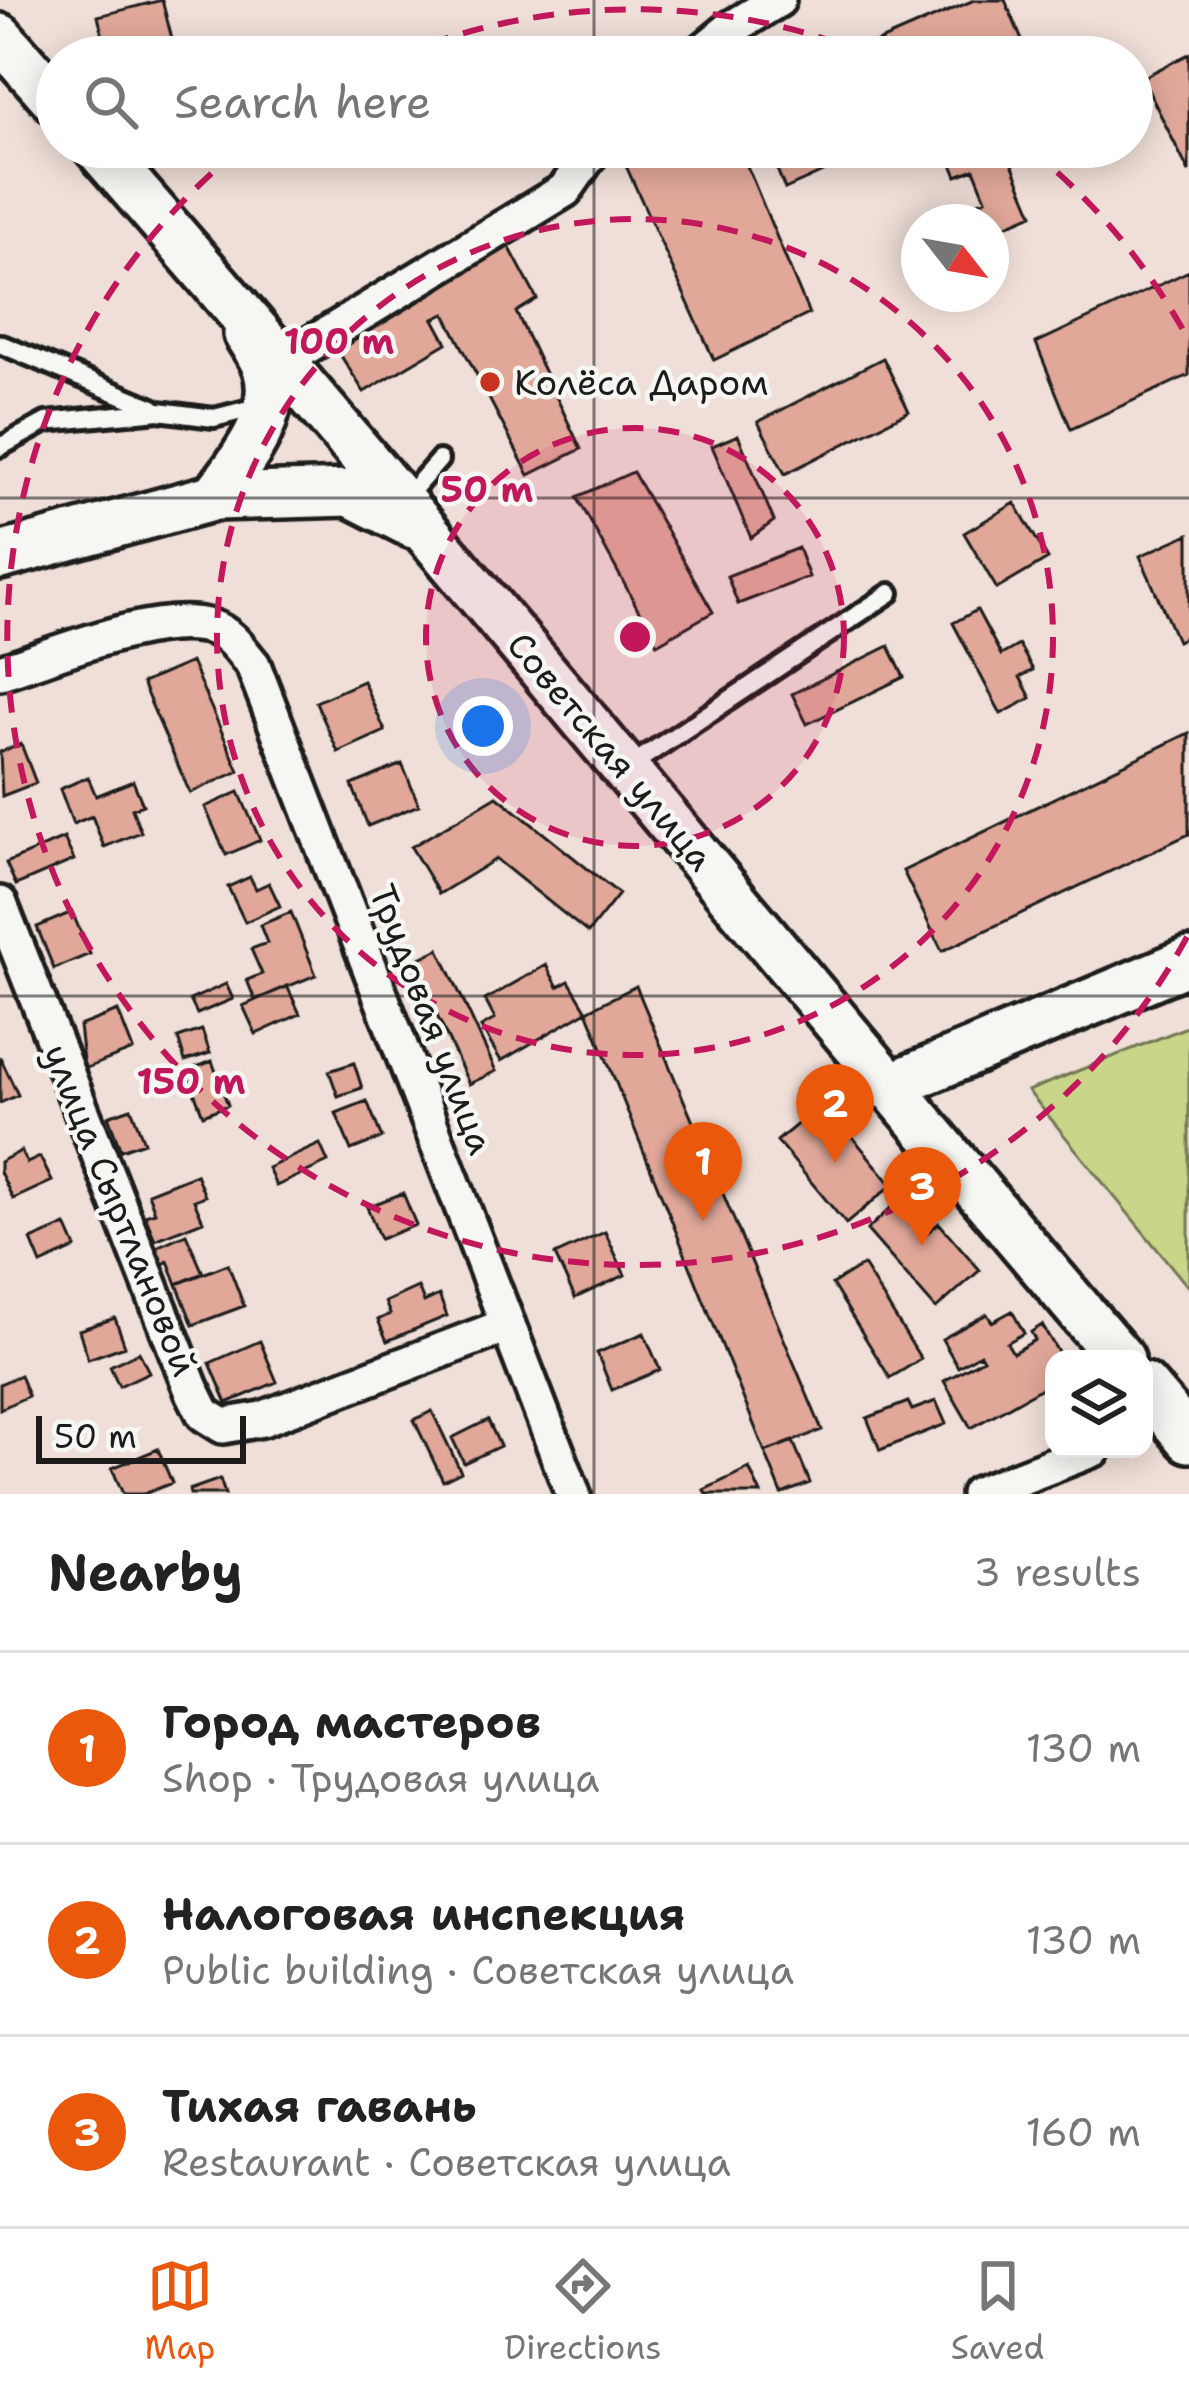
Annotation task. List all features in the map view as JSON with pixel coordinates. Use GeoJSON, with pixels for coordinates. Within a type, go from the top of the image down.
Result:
{"type":"FeatureCollection","features":[{"type":"Feature","properties":{"kind":"main road"},"geometry":{"type":"LineString","coordinates":[[0,37],[36,78]]}},
{"type":"Feature","properties":{"kind":"main road","name":"Советская улица"},"geometry":{"type":"LineString","coordinates":[[115,168],[417,518],[1112,1350]]}},
{"type":"Feature","properties":{"kind":"main road"},"geometry":{"type":"LineString","coordinates":[[215,497],[251,449],[268,404],[266,369],[226,298]]}},
{"type":"Feature","properties":{"kind":"main road"},"geometry":{"type":"LineString","coordinates":[[0,556],[215,497],[350,493],[417,518]]}},
{"type":"Feature","properties":{"kind":"main road"},"geometry":{"type":"LineString","coordinates":[[888,1087],[1189,961]]}},
{"type":"Feature","properties":{"kind":"street"},"geometry":{"type":"LineString","coordinates":[[721,36],[775,1]]}},
{"type":"Feature","properties":{"kind":"street"},"geometry":{"type":"LineString","coordinates":[[283,361],[565,190],[580,168]]}},
{"type":"Feature","properties":{"kind":"street","name":"Трудовая улица"},"geometry":{"type":"LineString","coordinates":[[0,672],[169,621],[214,628],[232,640],[253,665],[573,1494]]}},
{"type":"Feature","properties":{"kind":"street","name":"улица Сыртлановой"},"geometry":{"type":"LineString","coordinates":[[0,904],[204,1414],[223,1426],[262,1419],[508,1325]]}},
{"type":"Feature","properties":{"kind":"street"},"geometry":{"type":"LineString","coordinates":[[992,1491],[1072,1458]]}},
{"type":"Feature","properties":{"kind":"lane"},"geometry":{"type":"LineString","coordinates":[[0,344],[159,411]]}},
{"type":"Feature","properties":{"kind":"lane"},"geometry":{"type":"LineString","coordinates":[[0,447],[46,422],[159,411],[214,418],[268,404]]}},
{"type":"Feature","properties":{"kind":"lane"},"geometry":{"type":"LineString","coordinates":[[417,518],[439,460]]}},
{"type":"Feature","properties":{"kind":"lane"},"geometry":{"type":"LineString","coordinates":[[626,769],[890,593]]}},
{"type":"Feature","properties":{"kind":"green space"},"geometry":{"type":"Polygon","coordinates":[[[1189,1026],[1189,1288],[1028,1091],[1189,1026]]]}},
{"type":"Feature","properties":{"kind":"building"},"geometry":{"type":"Polygon","coordinates":[[[162,0],[171,36],[103,36],[98,16],[162,0]]]}},
{"type":"Feature","properties":{"kind":"building"},"geometry":{"type":"Polygon","coordinates":[[[974,0],[1005,0],[1020,36],[891,36],[974,0]]]}},
{"type":"Feature","properties":{"kind":"building"},"geometry":{"type":"Polygon","coordinates":[[[1189,54],[1189,172],[1153,100],[1153,72],[1189,54]]]}},
{"type":"Feature","properties":{"kind":"building"},"geometry":{"type":"Polygon","coordinates":[[[627,168],[748,168],[809,314],[714,360],[627,168]]]}},
{"type":"Feature","properties":{"kind":"building"},"geometry":{"type":"Polygon","coordinates":[[[776,168],[832,168],[785,189],[776,168]]]}},
{"type":"Feature","properties":{"kind":"building"},"geometry":{"type":"Polygon","coordinates":[[[954,168],[1014,168],[1033,214],[1009,224],[1009,204],[974,204],[986,199],[974,169],[957,176],[954,168]]]}},
{"type":"Feature","properties":{"kind":"building"},"geometry":{"type":"Polygon","coordinates":[[[505,239],[537,299],[516,312],[581,449],[529,475],[445,314],[434,319],[447,343],[364,392],[332,342],[505,239]]]}},
{"type":"Feature","properties":{"kind":"building"},"geometry":{"type":"Polygon","coordinates":[[[1189,271],[1189,375],[1071,429],[1036,343],[1189,271]]]}},
{"type":"Feature","properties":{"kind":"building"},"geometry":{"type":"Polygon","coordinates":[[[883,358],[909,411],[785,474],[758,422],[883,358]]]}},
{"type":"Feature","properties":{"kind":"building"},"geometry":{"type":"Polygon","coordinates":[[[738,435],[774,521],[751,538],[712,446],[738,435]]]}},
{"type":"Feature","properties":{"kind":"building"},"geometry":{"type":"Polygon","coordinates":[[[633,472],[713,612],[657,644],[577,497],[633,472]]]}},
{"type":"Feature","properties":{"kind":"building"},"geometry":{"type":"Polygon","coordinates":[[[1015,503],[1048,559],[997,589],[964,533],[1015,503]]]}},
{"type":"Feature","properties":{"kind":"building"},"geometry":{"type":"Polygon","coordinates":[[[1189,534],[1189,635],[1177,641],[1140,556],[1189,534]]]}},
{"type":"Feature","properties":{"kind":"building"},"geometry":{"type":"Polygon","coordinates":[[[798,548],[809,577],[738,604],[727,576],[798,548]]]}},
{"type":"Feature","properties":{"kind":"building"},"geometry":{"type":"Polygon","coordinates":[[[977,610],[1001,655],[1019,645],[1033,670],[1020,677],[1031,698],[1001,714],[953,623],[977,610]]]}},
{"type":"Feature","properties":{"kind":"building"},"geometry":{"type":"Polygon","coordinates":[[[889,646],[904,677],[807,724],[792,694],[889,646]]]}},
{"type":"Feature","properties":{"kind":"building"},"geometry":{"type":"Polygon","coordinates":[[[191,662],[239,771],[190,793],[142,683],[191,662]]]}},
{"type":"Feature","properties":{"kind":"building"},"geometry":{"type":"Polygon","coordinates":[[[363,681],[385,731],[338,752],[316,702],[363,681]]]}},
{"type":"Feature","properties":{"kind":"building"},"geometry":{"type":"Polygon","coordinates":[[[1189,733],[1189,834],[942,951],[903,871],[1189,733]]]}},
{"type":"Feature","properties":{"kind":"building"},"geometry":{"type":"Polygon","coordinates":[[[21,744],[36,783],[2,796],[0,752],[21,744]]]}},
{"type":"Feature","properties":{"kind":"building"},"geometry":{"type":"Polygon","coordinates":[[[402,764],[419,805],[368,826],[352,785],[402,764]]]}},
{"type":"Feature","properties":{"kind":"building"},"geometry":{"type":"Polygon","coordinates":[[[88,777],[96,796],[133,781],[143,805],[132,809],[141,832],[104,847],[92,816],[73,824],[60,789],[88,777]]]}},
{"type":"Feature","properties":{"kind":"building"},"geometry":{"type":"Polygon","coordinates":[[[239,792],[260,840],[226,855],[205,807],[239,792]]]}},
{"type":"Feature","properties":{"kind":"building"},"geometry":{"type":"Polygon","coordinates":[[[497,796],[619,894],[588,933],[496,859],[439,894],[411,847],[497,796]]]}},
{"type":"Feature","properties":{"kind":"building"},"geometry":{"type":"Polygon","coordinates":[[[64,838],[74,860],[16,885],[6,863],[64,838]]]}},
{"type":"Feature","properties":{"kind":"building"},"geometry":{"type":"Polygon","coordinates":[[[250,877],[256,889],[269,883],[280,906],[245,922],[228,887],[250,877]]]}},
{"type":"Feature","properties":{"kind":"building"},"geometry":{"type":"Polygon","coordinates":[[[72,912],[90,954],[54,969],[37,927],[72,912]]]}},
{"type":"Feature","properties":{"kind":"building"},"geometry":{"type":"Polygon","coordinates":[[[291,912],[316,975],[255,1000],[247,980],[262,974],[251,949],[267,943],[260,925],[291,912]]]}},
{"type":"Feature","properties":{"kind":"building"},"geometry":{"type":"Polygon","coordinates":[[[439,949],[496,1071],[469,1084],[412,962],[439,949]]]}},
{"type":"Feature","properties":{"kind":"building"},"geometry":{"type":"Polygon","coordinates":[[[546,965],[558,987],[569,981],[587,1011],[501,1061],[481,1027],[495,1019],[485,1000],[546,965]]]}},
{"type":"Feature","properties":{"kind":"building"},"geometry":{"type":"Polygon","coordinates":[[[226,984],[233,999],[197,1014],[190,1000],[226,984]]]}},
{"type":"Feature","properties":{"kind":"building"},"geometry":{"type":"Polygon","coordinates":[[[287,986],[300,1014],[256,1034],[243,1006],[287,986]]]}},
{"type":"Feature","properties":{"kind":"building"},"geometry":{"type":"Polygon","coordinates":[[[636,986],[822,1430],[765,1452],[587,1011],[636,986]]]}},
{"type":"Feature","properties":{"kind":"building"},"geometry":{"type":"Polygon","coordinates":[[[118,1011],[133,1050],[84,1069],[79,1026],[118,1011]]]}},
{"type":"Feature","properties":{"kind":"building"},"geometry":{"type":"Polygon","coordinates":[[[202,1030],[210,1053],[185,1061],[178,1038],[202,1030]]]}},
{"type":"Feature","properties":{"kind":"building"},"geometry":{"type":"Polygon","coordinates":[[[0,1057],[18,1095],[0,1103],[0,1057]]]}},
{"type":"Feature","properties":{"kind":"building"},"geometry":{"type":"Polygon","coordinates":[[[212,1061],[228,1105],[203,1115],[186,1071],[212,1061]]]}},
{"type":"Feature","properties":{"kind":"building"},"geometry":{"type":"Polygon","coordinates":[[[354,1063],[362,1088],[338,1096],[329,1071],[354,1063]]]}},
{"type":"Feature","properties":{"kind":"building"},"geometry":{"type":"Polygon","coordinates":[[[367,1101],[382,1138],[351,1150],[336,1113],[367,1101]]]}},
{"type":"Feature","properties":{"kind":"building"},"geometry":{"type":"Polygon","coordinates":[[[824,1102],[892,1185],[846,1224],[777,1141],[824,1102]]]}},
{"type":"Feature","properties":{"kind":"building"},"geometry":{"type":"Polygon","coordinates":[[[131,1108],[144,1142],[121,1150],[108,1116],[131,1108]]]}},
{"type":"Feature","properties":{"kind":"building"},"geometry":{"type":"Polygon","coordinates":[[[320,1144],[328,1162],[276,1186],[268,1168],[320,1144]]]}},
{"type":"Feature","properties":{"kind":"building"},"geometry":{"type":"Polygon","coordinates":[[[21,1151],[27,1163],[40,1157],[52,1181],[13,1199],[0,1162],[21,1151]]]}},
{"type":"Feature","properties":{"kind":"building"},"geometry":{"type":"Polygon","coordinates":[[[196,1174],[205,1196],[194,1200],[203,1221],[155,1240],[145,1215],[155,1212],[148,1193],[196,1174]]]}},
{"type":"Feature","properties":{"kind":"building"},"geometry":{"type":"Polygon","coordinates":[[[403,1193],[416,1225],[380,1239],[367,1207],[403,1193]]]}},
{"type":"Feature","properties":{"kind":"building"},"geometry":{"type":"Polygon","coordinates":[[[895,1204],[923,1236],[939,1223],[980,1270],[936,1309],[867,1230],[895,1204]]]}},
{"type":"Feature","properties":{"kind":"building"},"geometry":{"type":"Polygon","coordinates":[[[66,1225],[76,1248],[41,1264],[31,1240],[66,1225]]]}},
{"type":"Feature","properties":{"kind":"building"},"geometry":{"type":"Polygon","coordinates":[[[605,1232],[625,1275],[575,1298],[555,1255],[605,1232]]]}},
{"type":"Feature","properties":{"kind":"building"},"geometry":{"type":"Polygon","coordinates":[[[186,1234],[203,1273],[177,1284],[168,1261],[159,1267],[152,1249],[186,1234]]]}},
{"type":"Feature","properties":{"kind":"building"},"geometry":{"type":"Polygon","coordinates":[[[228,1264],[244,1306],[193,1325],[177,1284],[228,1264]]]}},
{"type":"Feature","properties":{"kind":"building"},"geometry":{"type":"Polygon","coordinates":[[[863,1265],[921,1359],[890,1378],[832,1284],[863,1265]]]}},
{"type":"Feature","properties":{"kind":"building"},"geometry":{"type":"Polygon","coordinates":[[[418,1287],[424,1302],[439,1295],[447,1316],[387,1341],[378,1320],[390,1314],[385,1302],[418,1287]]]}},
{"type":"Feature","properties":{"kind":"building"},"geometry":{"type":"Polygon","coordinates":[[[1012,1311],[1024,1333],[1007,1343],[1013,1353],[1035,1340],[1031,1332],[1042,1325],[1057,1350],[1045,1350],[1045,1386],[971,1428],[944,1381],[983,1359],[980,1354],[958,1367],[942,1339],[987,1314],[992,1322],[1012,1311]]]}},
{"type":"Feature","properties":{"kind":"building"},"geometry":{"type":"Polygon","coordinates":[[[115,1318],[125,1346],[88,1359],[79,1330],[115,1318]]]}},
{"type":"Feature","properties":{"kind":"building"},"geometry":{"type":"Polygon","coordinates":[[[644,1333],[660,1370],[612,1390],[597,1353],[644,1333]]]}},
{"type":"Feature","properties":{"kind":"building"},"geometry":{"type":"Polygon","coordinates":[[[260,1341],[277,1382],[227,1403],[210,1363],[260,1341]]]}},
{"type":"Feature","properties":{"kind":"building"},"geometry":{"type":"Polygon","coordinates":[[[139,1352],[149,1372],[119,1386],[110,1366],[139,1352]]]}},
{"type":"Feature","properties":{"kind":"building"},"geometry":{"type":"Polygon","coordinates":[[[20,1375],[28,1396],[0,1409],[0,1384],[20,1375]]]}},
{"type":"Feature","properties":{"kind":"building"},"geometry":{"type":"Polygon","coordinates":[[[936,1401],[946,1424],[880,1450],[867,1418],[908,1402],[912,1410],[936,1401]]]}},
{"type":"Feature","properties":{"kind":"building"},"geometry":{"type":"Polygon","coordinates":[[[432,1411],[461,1472],[443,1481],[414,1420],[432,1411]]]}},
{"type":"Feature","properties":{"kind":"building"},"geometry":{"type":"Polygon","coordinates":[[[488,1420],[500,1446],[464,1463],[452,1438],[488,1420]]]}},
{"type":"Feature","properties":{"kind":"building"},"geometry":{"type":"Polygon","coordinates":[[[793,1441],[810,1483],[782,1494],[765,1452],[793,1441]]]}},
{"type":"Feature","properties":{"kind":"building"},"geometry":{"type":"Polygon","coordinates":[[[158,1449],[172,1483],[144,1494],[123,1494],[112,1468],[158,1449]]]}},
{"type":"Feature","properties":{"kind":"building"},"geometry":{"type":"Polygon","coordinates":[[[749,1468],[761,1494],[706,1494],[704,1490],[749,1468]]]}},
{"type":"Feature","properties":{"kind":"building"},"geometry":{"type":"Polygon","coordinates":[[[220,1479],[225,1494],[190,1494],[189,1490],[220,1479]]]}},
{"type":"Feature","properties":{"kind":"place","name":"Колёса Даром"},"geometry":{"type":"Point","coordinates":[490,382]}},
{"type":"Feature","properties":{"kind":"place","name":"Налоговая инспекция"},"geometry":{"type":"Point","coordinates":[835,1163]}},
{"type":"Feature","properties":{"kind":"place","name":"Город мастеров"},"geometry":{"type":"Point","coordinates":[703,1221]}},
{"type":"Feature","properties":{"kind":"place","name":"Тихая гавань"},"geometry":{"type":"Point","coordinates":[922,1246]}}]}
